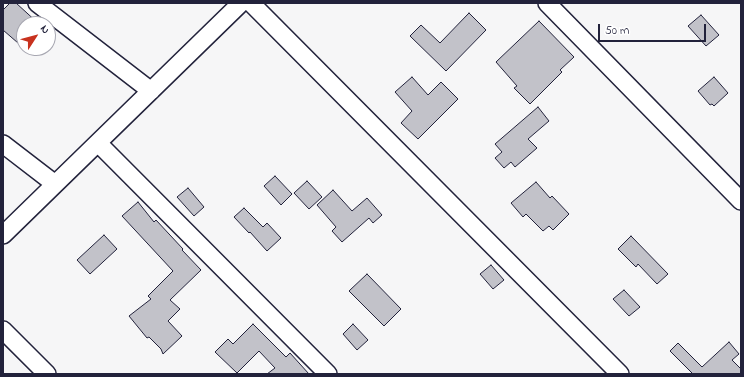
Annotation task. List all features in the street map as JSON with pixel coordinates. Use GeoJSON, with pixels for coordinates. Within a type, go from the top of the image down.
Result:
{"type":"FeatureCollection","features":[{"type":"Feature","properties":{"kind":"street"},"geometry":{"type":"LineString","coordinates":[[38,3],[151,91]]}},
{"type":"Feature","properties":{"kind":"street"},"geometry":{"type":"LineString","coordinates":[[3,235],[241,3]]}},
{"type":"Feature","properties":{"kind":"street"},"geometry":{"type":"LineString","coordinates":[[251,3],[620,374]]}},
{"type":"Feature","properties":{"kind":"street"},"geometry":{"type":"LineString","coordinates":[[547,3],[741,201]]}},
{"type":"Feature","properties":{"kind":"street"},"geometry":{"type":"LineString","coordinates":[[98,143],[328,374]]}},
{"type":"Feature","properties":{"kind":"street"},"geometry":{"type":"LineString","coordinates":[[3,144],[55,184]]}},
{"type":"Feature","properties":{"kind":"street"},"geometry":{"type":"LineString","coordinates":[[3,330],[47,374]]}},
{"type":"Feature","properties":{"kind":"building"},"geometry":{"type":"Polygon","coordinates":[[[10,3],[16,3],[30,16],[16,16],[16,41],[3,30],[3,10],[10,3]]]}},
{"type":"Feature","properties":{"kind":"building"},"geometry":{"type":"Polygon","coordinates":[[[469,13],[486,30],[446,71],[410,36],[421,25],[440,43],[469,13]]]}},
{"type":"Feature","properties":{"kind":"building"},"geometry":{"type":"Polygon","coordinates":[[[701,15],[719,35],[706,46],[688,26],[701,15]]]}},
{"type":"Feature","properties":{"kind":"building"},"geometry":{"type":"Polygon","coordinates":[[[539,21],[574,57],[560,70],[562,72],[530,104],[514,88],[517,86],[496,62],[539,21]]]}},
{"type":"Feature","properties":{"kind":"building"},"geometry":{"type":"Polygon","coordinates":[[[412,77],[428,95],[441,82],[458,99],[418,139],[401,123],[412,111],[395,92],[412,77]]]}},
{"type":"Feature","properties":{"kind":"building"},"geometry":{"type":"Polygon","coordinates":[[[714,77],[728,93],[714,106],[712,104],[710,105],[698,91],[714,77]]]}},
{"type":"Feature","properties":{"kind":"building"},"geometry":{"type":"Polygon","coordinates":[[[538,107],[549,121],[528,139],[537,148],[515,167],[511,162],[504,168],[495,158],[502,152],[495,144],[538,107]]]}},
{"type":"Feature","properties":{"kind":"building"},"geometry":{"type":"Polygon","coordinates":[[[275,176],[292,194],[281,205],[264,186],[275,176]]]}},
{"type":"Feature","properties":{"kind":"building"},"geometry":{"type":"Polygon","coordinates":[[[307,181],[322,197],[309,209],[294,193],[307,181]]]}},
{"type":"Feature","properties":{"kind":"building"},"geometry":{"type":"Polygon","coordinates":[[[536,182],[550,198],[552,196],[569,214],[553,230],[549,226],[543,231],[526,214],[523,217],[511,203],[536,182]]]}},
{"type":"Feature","properties":{"kind":"building"},"geometry":{"type":"Polygon","coordinates":[[[188,188],[204,207],[194,216],[177,197],[188,188]]]}},
{"type":"Feature","properties":{"kind":"building"},"geometry":{"type":"Polygon","coordinates":[[[333,190],[352,211],[367,198],[382,215],[373,223],[369,218],[342,242],[332,231],[336,227],[317,205],[333,190]]]}},
{"type":"Feature","properties":{"kind":"building"},"geometry":{"type":"Polygon","coordinates":[[[138,202],[154,222],[156,220],[201,270],[170,300],[180,309],[168,321],[182,336],[163,354],[161,349],[149,337],[147,338],[129,316],[151,299],[148,296],[173,271],[122,216],[138,202]]]}},
{"type":"Feature","properties":{"kind":"building"},"geometry":{"type":"Polygon","coordinates":[[[244,208],[263,227],[267,223],[281,238],[267,251],[234,217],[244,208]]]}},
{"type":"Feature","properties":{"kind":"building"},"geometry":{"type":"Polygon","coordinates":[[[104,235],[117,249],[90,274],[77,260],[104,235]]]}},
{"type":"Feature","properties":{"kind":"building"},"geometry":{"type":"Polygon","coordinates":[[[631,236],[668,274],[657,284],[638,264],[636,267],[618,249],[631,236]]]}},
{"type":"Feature","properties":{"kind":"building"},"geometry":{"type":"Polygon","coordinates":[[[491,265],[504,280],[493,289],[480,274],[491,265]]]}},
{"type":"Feature","properties":{"kind":"building"},"geometry":{"type":"Polygon","coordinates":[[[367,274],[401,309],[384,326],[349,291],[367,274]]]}},
{"type":"Feature","properties":{"kind":"building"},"geometry":{"type":"Polygon","coordinates":[[[624,290],[640,307],[629,316],[613,299],[624,290]]]}},
{"type":"Feature","properties":{"kind":"building"},"geometry":{"type":"Polygon","coordinates":[[[253,324],[286,357],[290,353],[309,374],[267,374],[275,368],[259,351],[237,373],[215,352],[228,339],[233,344],[253,324]]]}},
{"type":"Feature","properties":{"kind":"building"},"geometry":{"type":"Polygon","coordinates":[[[353,324],[368,340],[357,350],[343,334],[353,324]]]}},
{"type":"Feature","properties":{"kind":"building"},"geometry":{"type":"Polygon","coordinates":[[[729,342],[739,354],[732,360],[741,369],[741,374],[693,374],[670,351],[678,343],[702,367],[729,342]]]}}]}
